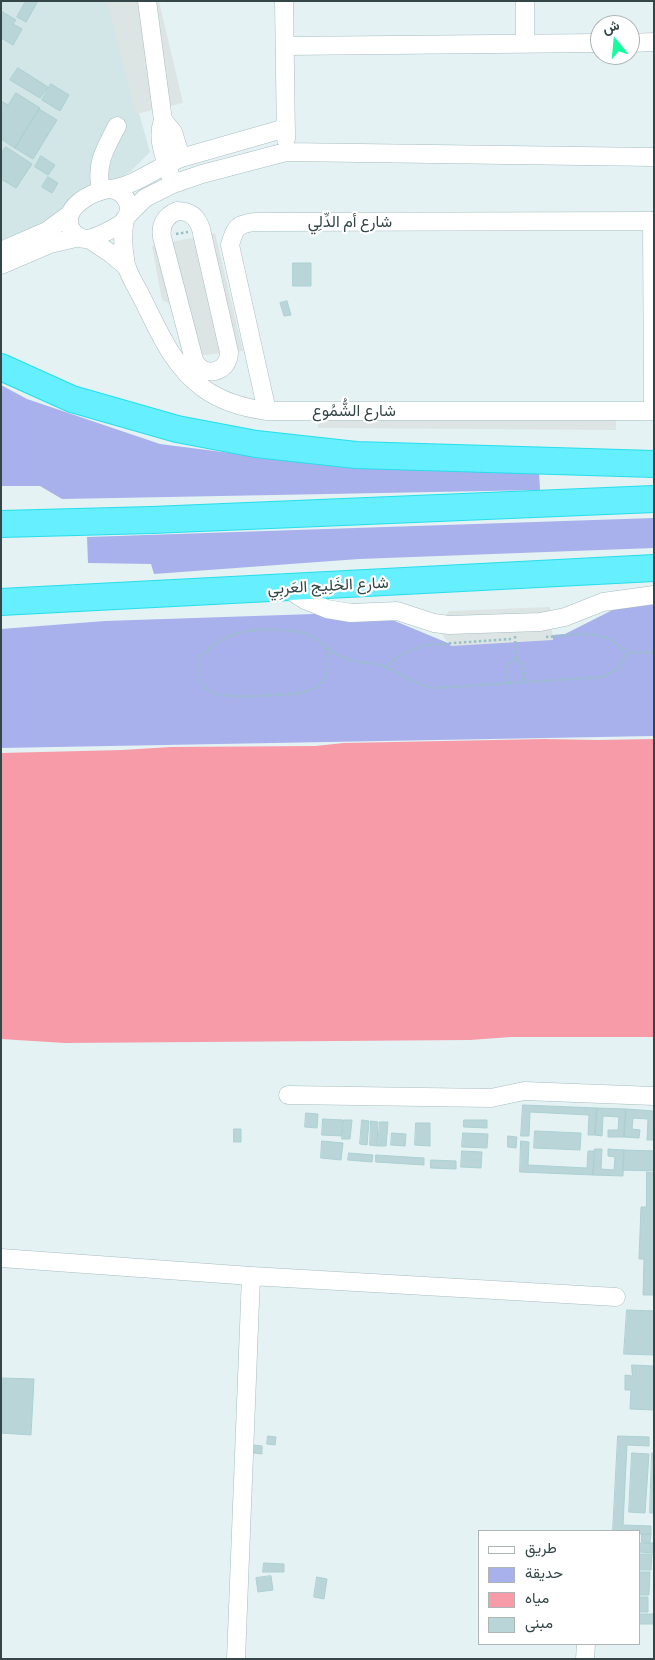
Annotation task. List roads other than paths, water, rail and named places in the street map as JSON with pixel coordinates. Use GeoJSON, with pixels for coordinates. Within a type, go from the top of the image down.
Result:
{"type":"FeatureCollection","features":[{"type":"Feature","properties":{"kind":"highway"},"geometry":{"type":"LineString","coordinates":[[1,367],[72,399],[177,430],[256,444],[356,455],[654,464]]}},
{"type":"Feature","properties":{"kind":"highway"},"geometry":{"type":"LineString","coordinates":[[1,524],[152,520],[654,499]]}},
{"type":"Feature","properties":{"kind":"highway","name":"شارع الخَلِيج العَربِي"},"geometry":{"type":"LineString","coordinates":[[1,602],[654,568]]}},
{"type":"Feature","properties":{"kind":"street"},"geometry":{"type":"LineString","coordinates":[[147,1],[163,120],[173,132],[173,184]]}},
{"type":"Feature","properties":{"kind":"street"},"geometry":{"type":"LineString","coordinates":[[284,1],[286,152]]}},
{"type":"Feature","properties":{"kind":"street"},"geometry":{"type":"LineString","coordinates":[[525,1],[525,44]]}},
{"type":"Feature","properties":{"kind":"street"},"geometry":{"type":"LineString","coordinates":[[640,43],[654,42]]}},
{"type":"Feature","properties":{"kind":"street"},"geometry":{"type":"LineString","coordinates":[[285,46],[590,43]]}},
{"type":"Feature","properties":{"kind":"street"},"geometry":{"type":"LineString","coordinates":[[106,190],[98,173],[100,160],[117,126]]}},
{"type":"Feature","properties":{"kind":"street"},"geometry":{"type":"LineString","coordinates":[[1,251],[47,231],[70,214],[78,203],[106,190],[135,182],[174,161],[286,128]]}},
{"type":"Feature","properties":{"kind":"street"},"geometry":{"type":"LineString","coordinates":[[210,150],[210,161],[217,170]]}},
{"type":"Feature","properties":{"kind":"street"},"geometry":{"type":"LineString","coordinates":[[1,265],[50,244],[84,238],[118,226],[145,198],[173,184],[202,174],[286,152],[654,157]]}},
{"type":"Feature","properties":{"kind":"street"},"geometry":{"type":"LineString","coordinates":[[106,190],[120,193],[127,200],[127,217]]}},
{"type":"Feature","properties":{"kind":"street"},"geometry":{"type":"LineString","coordinates":[[177,211],[193,215],[201,229],[229,357],[225,366],[212,372],[203,370],[196,364],[183,318],[162,237],[163,221],[177,211]]}},
{"type":"Feature","properties":{"kind":"street"},"geometry":{"type":"LineString","coordinates":[[70,214],[70,228],[76,235],[84,238]]}},
{"type":"Feature","properties":{"kind":"street","name":"شارع الشُّمُوع"},"geometry":{"type":"LineString","coordinates":[[127,217],[123,242],[127,267],[161,334],[178,363],[201,387],[226,401],[267,411],[653,411]]}},
{"type":"Feature","properties":{"kind":"street"},"geometry":{"type":"LineString","coordinates":[[653,221],[653,411]]}},
{"type":"Feature","properties":{"kind":"street","name":"شارع أم الدِّلِي"},"geometry":{"type":"LineString","coordinates":[[267,411],[230,245],[234,231],[242,224],[255,222],[653,221]]}},
{"type":"Feature","properties":{"kind":"street","name":"شارع الشُّمُوع"},"geometry":{"type":"LineString","coordinates":[[84,238],[104,248],[127,267]]}},
{"type":"Feature","properties":{"kind":"street"},"geometry":{"type":"LineString","coordinates":[[161,334],[183,318]]}},
{"type":"Feature","properties":{"kind":"street"},"geometry":{"type":"LineString","coordinates":[[201,387],[212,372]]}},
{"type":"Feature","properties":{"kind":"street"},"geometry":{"type":"LineString","coordinates":[[286,588],[304,600],[339,612],[396,611],[449,626],[515,631],[565,617],[603,602],[654,595]]}},
{"type":"Feature","properties":{"kind":"street"},"geometry":{"type":"LineString","coordinates":[[288,1095],[491,1098],[524,1091],[654,1096]]}},
{"type":"Feature","properties":{"kind":"street"},"geometry":{"type":"LineString","coordinates":[[1,1258],[251,1276],[616,1297]]}},
{"type":"Feature","properties":{"kind":"street"},"geometry":{"type":"LineString","coordinates":[[236,1659],[251,1276]]}},
{"type":"Feature","properties":{"kind":"street"},"geometry":{"type":"LineString","coordinates":[[584,1659],[586,1645]]}},
{"type":"Feature","properties":{"kind":"water"},"geometry":{"type":"Polygon","coordinates":[[[654,739],[654,1037],[65,1043],[1,1039],[1,753],[171,747],[315,746],[344,743],[654,739]]]}}]}
